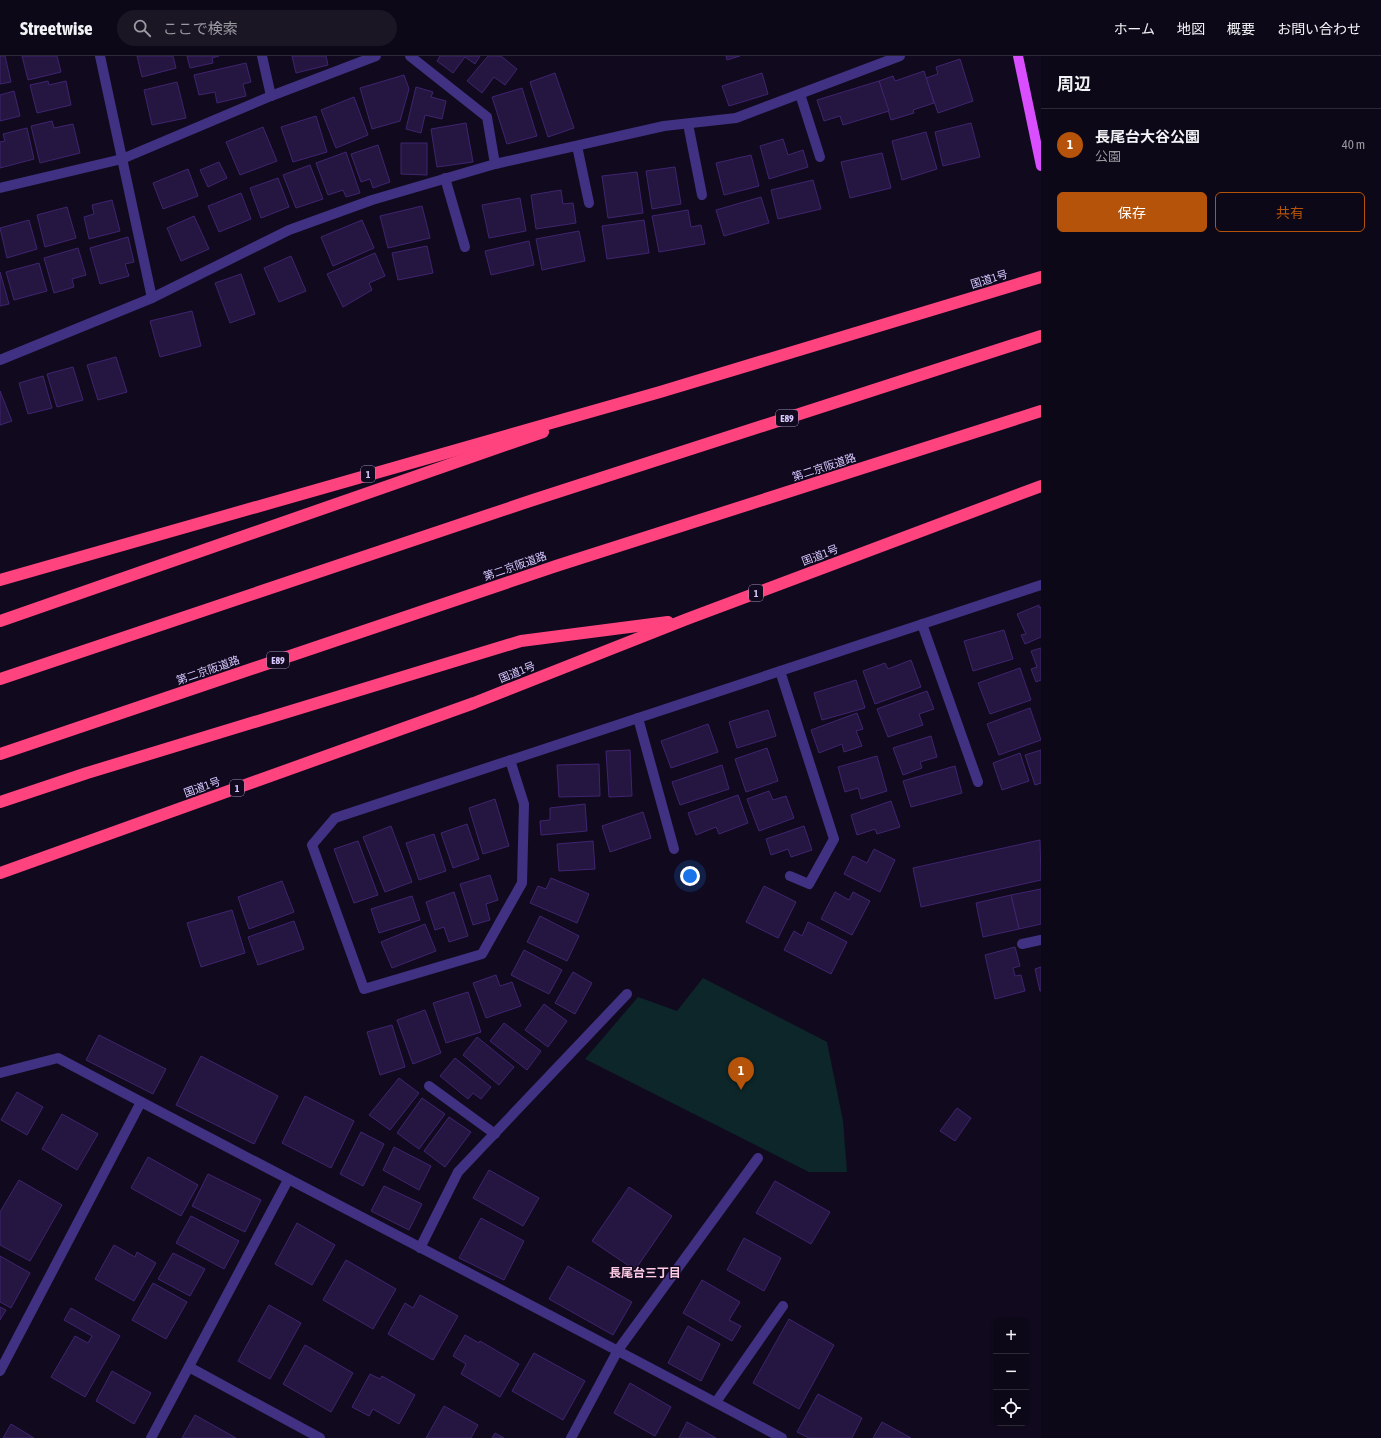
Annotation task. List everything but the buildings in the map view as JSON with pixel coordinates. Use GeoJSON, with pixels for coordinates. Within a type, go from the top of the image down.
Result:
{"type":"FeatureCollection","features":[{"type":"Feature","properties":{"kind":"highway","name":"国道1号"},"geometry":{"type":"LineString","coordinates":[[0,580],[660,392],[1041,277]]}},
{"type":"Feature","properties":{"kind":"highway","name":"E89"},"geometry":{"type":"LineString","coordinates":[[0,679],[533,500],[1041,336]]}},
{"type":"Feature","properties":{"kind":"highway"},"geometry":{"type":"LineString","coordinates":[[0,621],[660,392]]}},
{"type":"Feature","properties":{"kind":"highway","name":"第二京阪道路"},"geometry":{"type":"LineString","coordinates":[[0,754],[556,566],[1041,411]]}},
{"type":"Feature","properties":{"kind":"highway","name":"国道1号"},"geometry":{"type":"LineString","coordinates":[[0,873],[474,704],[687,619],[1041,486]]}},
{"type":"Feature","properties":{"kind":"highway"},"geometry":{"type":"LineString","coordinates":[[0,802],[87,773],[521,641],[687,619]]}},
{"type":"Feature","properties":{"kind":"main road"},"geometry":{"type":"LineString","coordinates":[[1018,56],[1041,166]]}},
{"type":"Feature","properties":{"kind":"street"},"geometry":{"type":"LineString","coordinates":[[100,56],[152,298]]}},
{"type":"Feature","properties":{"kind":"street"},"geometry":{"type":"LineString","coordinates":[[262,56],[271,96]]}},
{"type":"Feature","properties":{"kind":"street"},"geometry":{"type":"LineString","coordinates":[[0,188],[122,159],[271,96],[376,56]]}},
{"type":"Feature","properties":{"kind":"street"},"geometry":{"type":"LineString","coordinates":[[410,56],[487,117],[495,164]]}},
{"type":"Feature","properties":{"kind":"street"},"geometry":{"type":"LineString","coordinates":[[0,360],[152,298],[289,230],[372,200],[495,164],[664,126],[736,118],[896,57]]}},
{"type":"Feature","properties":{"kind":"street"},"geometry":{"type":"LineString","coordinates":[[800,94],[820,157]]}},
{"type":"Feature","properties":{"kind":"street"},"geometry":{"type":"LineString","coordinates":[[688,124],[702,195]]}},
{"type":"Feature","properties":{"kind":"street"},"geometry":{"type":"LineString","coordinates":[[577,146],[589,203]]}},
{"type":"Feature","properties":{"kind":"street"},"geometry":{"type":"LineString","coordinates":[[445,178],[465,247]]}},
{"type":"Feature","properties":{"kind":"street"},"geometry":{"type":"LineString","coordinates":[[510,760],[524,804],[522,883],[482,954],[364,989],[312,845],[335,818],[510,760],[922,624],[1041,585]]}},
{"type":"Feature","properties":{"kind":"street"},"geometry":{"type":"LineString","coordinates":[[922,624],[978,782]]}},
{"type":"Feature","properties":{"kind":"street"},"geometry":{"type":"LineString","coordinates":[[780,671],[834,839],[809,884],[790,876]]}},
{"type":"Feature","properties":{"kind":"street"},"geometry":{"type":"LineString","coordinates":[[638,718],[674,849]]}},
{"type":"Feature","properties":{"kind":"street"},"geometry":{"type":"LineString","coordinates":[[1022,944],[1041,940]]}},
{"type":"Feature","properties":{"kind":"street"},"geometry":{"type":"LineString","coordinates":[[420,1248],[458,1172],[627,994]]}},
{"type":"Feature","properties":{"kind":"street"},"geometry":{"type":"LineString","coordinates":[[0,1073],[58,1058],[288,1180],[618,1350],[782,1438]]}},
{"type":"Feature","properties":{"kind":"street"},"geometry":{"type":"LineString","coordinates":[[429,1086],[495,1134]]}},
{"type":"Feature","properties":{"kind":"street"},"geometry":{"type":"LineString","coordinates":[[0,1370],[141,1102]]}},
{"type":"Feature","properties":{"kind":"street"},"geometry":{"type":"LineString","coordinates":[[571,1438],[618,1350],[758,1158]]}},
{"type":"Feature","properties":{"kind":"street"},"geometry":{"type":"LineString","coordinates":[[151,1438],[288,1180]]}},
{"type":"Feature","properties":{"kind":"street"},"geometry":{"type":"LineString","coordinates":[[716,1402],[783,1306]]}},
{"type":"Feature","properties":{"kind":"street"},"geometry":{"type":"LineString","coordinates":[[189,1367],[320,1438]]}},
{"type":"Feature","properties":{"kind":"green space"},"geometry":{"type":"Polygon","coordinates":[[[703,978],[827,1042],[843,1121],[847,1172],[809,1172],[585,1059],[638,997],[677,1011],[703,978]]]}},
{"type":"Feature","properties":{"kind":"place","name":"長尾台大谷公園"},"geometry":{"type":"Point","coordinates":[741,1090]}},
{"type":"Feature","properties":{"kind":"district","name":"長尾台三丁目"},"geometry":{"type":"Point","coordinates":[645,1273]}}]}
